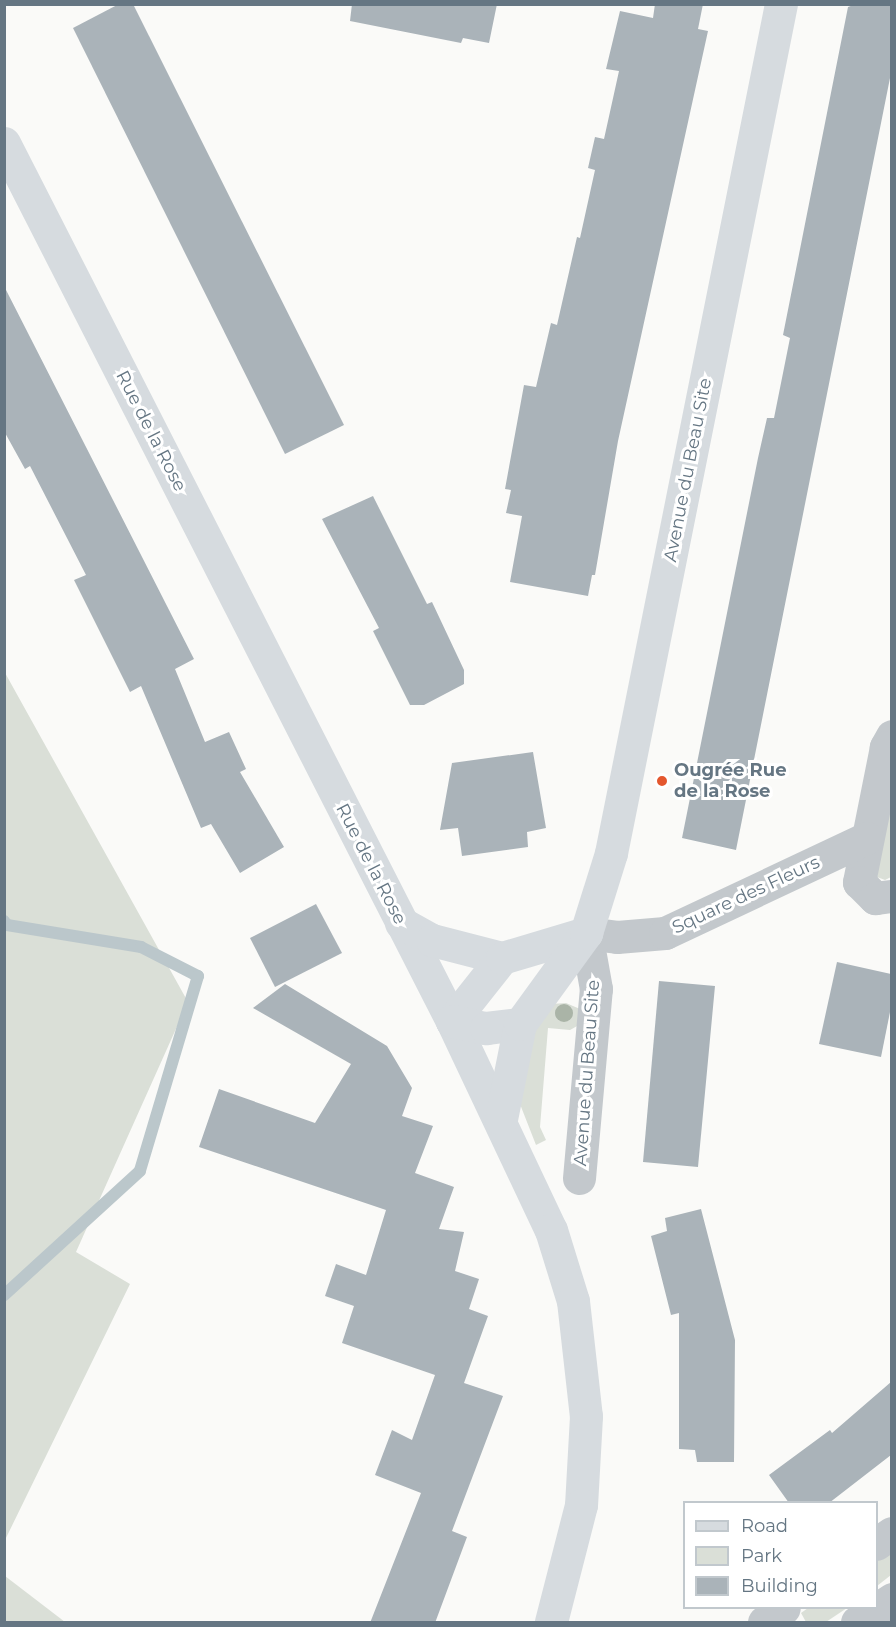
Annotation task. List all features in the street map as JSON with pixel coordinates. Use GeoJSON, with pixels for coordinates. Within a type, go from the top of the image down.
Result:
{"type":"FeatureCollection","features":[{"type":"Feature","properties":{"kind":"main road","name":"Avenue du Beau Site"},"geometry":{"type":"LineString","coordinates":[[501,1119],[520,1024],[586,933],[611,853],[781,4]]}},
{"type":"Feature","properties":{"kind":"main road","name":"Rue de la Rose"},"geometry":{"type":"LineString","coordinates":[[4,144],[452,1021],[501,1119],[555,1240],[573,1301],[585,1382],[586,1458],[581,1505],[551,1623]]}},
{"type":"Feature","properties":{"kind":"main road"},"geometry":{"type":"LineString","coordinates":[[401,923],[432,940],[502,958],[586,933]]}},
{"type":"Feature","properties":{"kind":"main road"},"geometry":{"type":"LineString","coordinates":[[502,958],[452,1021],[486,1028],[520,1024]]}},
{"type":"Feature","properties":{"kind":"street"},"geometry":{"type":"LineString","coordinates":[[891,736],[859,882],[875,897],[891,896]]}},
{"type":"Feature","properties":{"kind":"street","name":"Square des Fleurs"},"geometry":{"type":"LineString","coordinates":[[586,933],[617,937],[665,933],[867,838]]}},
{"type":"Feature","properties":{"kind":"street","name":"Avenue du Beau Site"},"geometry":{"type":"LineString","coordinates":[[579,1178],[596,989],[586,933]]}},
{"type":"Feature","properties":{"kind":"street"},"geometry":{"type":"LineString","coordinates":[[878,1543],[891,1533]]}},
{"type":"Feature","properties":{"kind":"street"},"geometry":{"type":"LineString","coordinates":[[878,1608],[891,1599]]}},
{"type":"Feature","properties":{"kind":"street"},"geometry":{"type":"LineString","coordinates":[[764,1623],[783,1609]]}},
{"type":"Feature","properties":{"kind":"street"},"geometry":{"type":"LineString","coordinates":[[857,1623],[877,1609]]}},
{"type":"Feature","properties":{"kind":"green space"},"geometry":{"type":"Polygon","coordinates":[[[4,671],[188,1002],[76,1252],[130,1284],[5,1540],[4,671]]]}},
{"type":"Feature","properties":{"kind":"green space"},"geometry":{"type":"Polygon","coordinates":[[[891,773],[891,877],[885,880],[877,877],[891,773]]]}},
{"type":"Feature","properties":{"kind":"green space"},"geometry":{"type":"Polygon","coordinates":[[[566,1003],[580,1009],[579,1025],[570,1030],[548,1028],[540,1127],[546,1140],[536,1145],[518,1099],[520,1055],[551,1004],[566,1003]]]}},
{"type":"Feature","properties":{"kind":"green space"},"geometry":{"type":"Polygon","coordinates":[[[891,1546],[891,1575],[878,1585],[878,1556],[891,1546]]]}},
{"type":"Feature","properties":{"kind":"green space"},"geometry":{"type":"Polygon","coordinates":[[[5,1576],[65,1622],[5,1622],[5,1576]]]}},
{"type":"Feature","properties":{"kind":"green space"},"geometry":{"type":"Polygon","coordinates":[[[807,1609],[846,1609],[826,1622],[806,1622],[801,1613],[807,1609]]]}},
{"type":"Feature","properties":{"kind":"building"},"geometry":{"type":"Polygon","coordinates":[[[119,4],[133,4],[344,425],[285,454],[73,28],[119,4]]]}},
{"type":"Feature","properties":{"kind":"building"},"geometry":{"type":"Polygon","coordinates":[[[352,4],[497,4],[489,43],[463,38],[461,43],[350,21],[352,4]]]}},
{"type":"Feature","properties":{"kind":"building"},"geometry":{"type":"Polygon","coordinates":[[[655,4],[703,4],[698,29],[708,31],[618,441],[595,575],[592,575],[588,596],[510,582],[522,516],[506,513],[511,490],[505,489],[524,385],[536,387],[551,323],[557,325],[577,237],[580,238],[595,170],[588,168],[595,137],[604,139],[619,71],[606,69],[620,11],[653,18],[655,4]]]}},
{"type":"Feature","properties":{"kind":"building"},"geometry":{"type":"Polygon","coordinates":[[[856,4],[891,4],[891,73],[736,850],[682,838],[758,458],[767,418],[774,418],[790,338],[783,335],[848,7],[856,4]]]}},
{"type":"Feature","properties":{"kind":"building"},"geometry":{"type":"Polygon","coordinates":[[[4,286],[194,659],[175,669],[205,742],[229,732],[246,769],[240,772],[284,847],[240,873],[211,824],[201,828],[141,686],[130,692],[74,580],[86,575],[30,466],[25,469],[4,431],[4,286]]]}},
{"type":"Feature","properties":{"kind":"building"},"geometry":{"type":"Polygon","coordinates":[[[373,496],[427,604],[432,602],[464,670],[464,684],[424,705],[410,705],[373,631],[379,628],[322,519],[373,496]]]}},
{"type":"Feature","properties":{"kind":"building"},"geometry":{"type":"Polygon","coordinates":[[[533,752],[546,828],[527,832],[528,847],[462,856],[458,828],[440,830],[452,763],[533,752]]]}},
{"type":"Feature","properties":{"kind":"building"},"geometry":{"type":"Polygon","coordinates":[[[316,904],[342,953],[275,987],[250,938],[316,904]]]}},
{"type":"Feature","properties":{"kind":"building"},"geometry":{"type":"Polygon","coordinates":[[[837,962],[891,974],[891,1007],[881,1057],[819,1044],[837,962]]]}},
{"type":"Feature","properties":{"kind":"building"},"geometry":{"type":"Polygon","coordinates":[[[659,981],[715,986],[698,1167],[643,1162],[659,981]]]}},
{"type":"Feature","properties":{"kind":"building"},"geometry":{"type":"Polygon","coordinates":[[[285,984],[387,1046],[412,1088],[402,1116],[433,1126],[415,1173],[454,1187],[439,1229],[464,1232],[455,1271],[479,1279],[469,1309],[488,1316],[464,1383],[503,1396],[452,1531],[467,1537],[435,1623],[370,1623],[421,1493],[375,1475],[392,1430],[412,1440],[435,1375],[342,1343],[354,1306],[325,1296],[336,1264],[366,1275],[386,1210],[199,1147],[219,1089],[315,1123],[351,1064],[253,1008],[285,984]]]}},
{"type":"Feature","properties":{"kind":"building"},"geometry":{"type":"Polygon","coordinates":[[[701,1209],[735,1340],[734,1462],[697,1462],[695,1450],[679,1449],[679,1313],[671,1315],[651,1236],[667,1231],[665,1218],[701,1209]]]}},
{"type":"Feature","properties":{"kind":"building"},"geometry":{"type":"Polygon","coordinates":[[[891,1382],[891,1455],[832,1501],[788,1501],[769,1475],[830,1430],[832,1433],[891,1382]]]}},
{"type":"Feature","properties":{"kind":"waterway"},"geometry":{"type":"LineString","coordinates":[[4,921],[7,925],[141,947],[198,976],[140,1171],[4,1295]]}},
{"type":"Feature","properties":{"kind":"place","name":"Ougrée Rue de la Rose"},"geometry":{"type":"Point","coordinates":[662,781]}}]}
